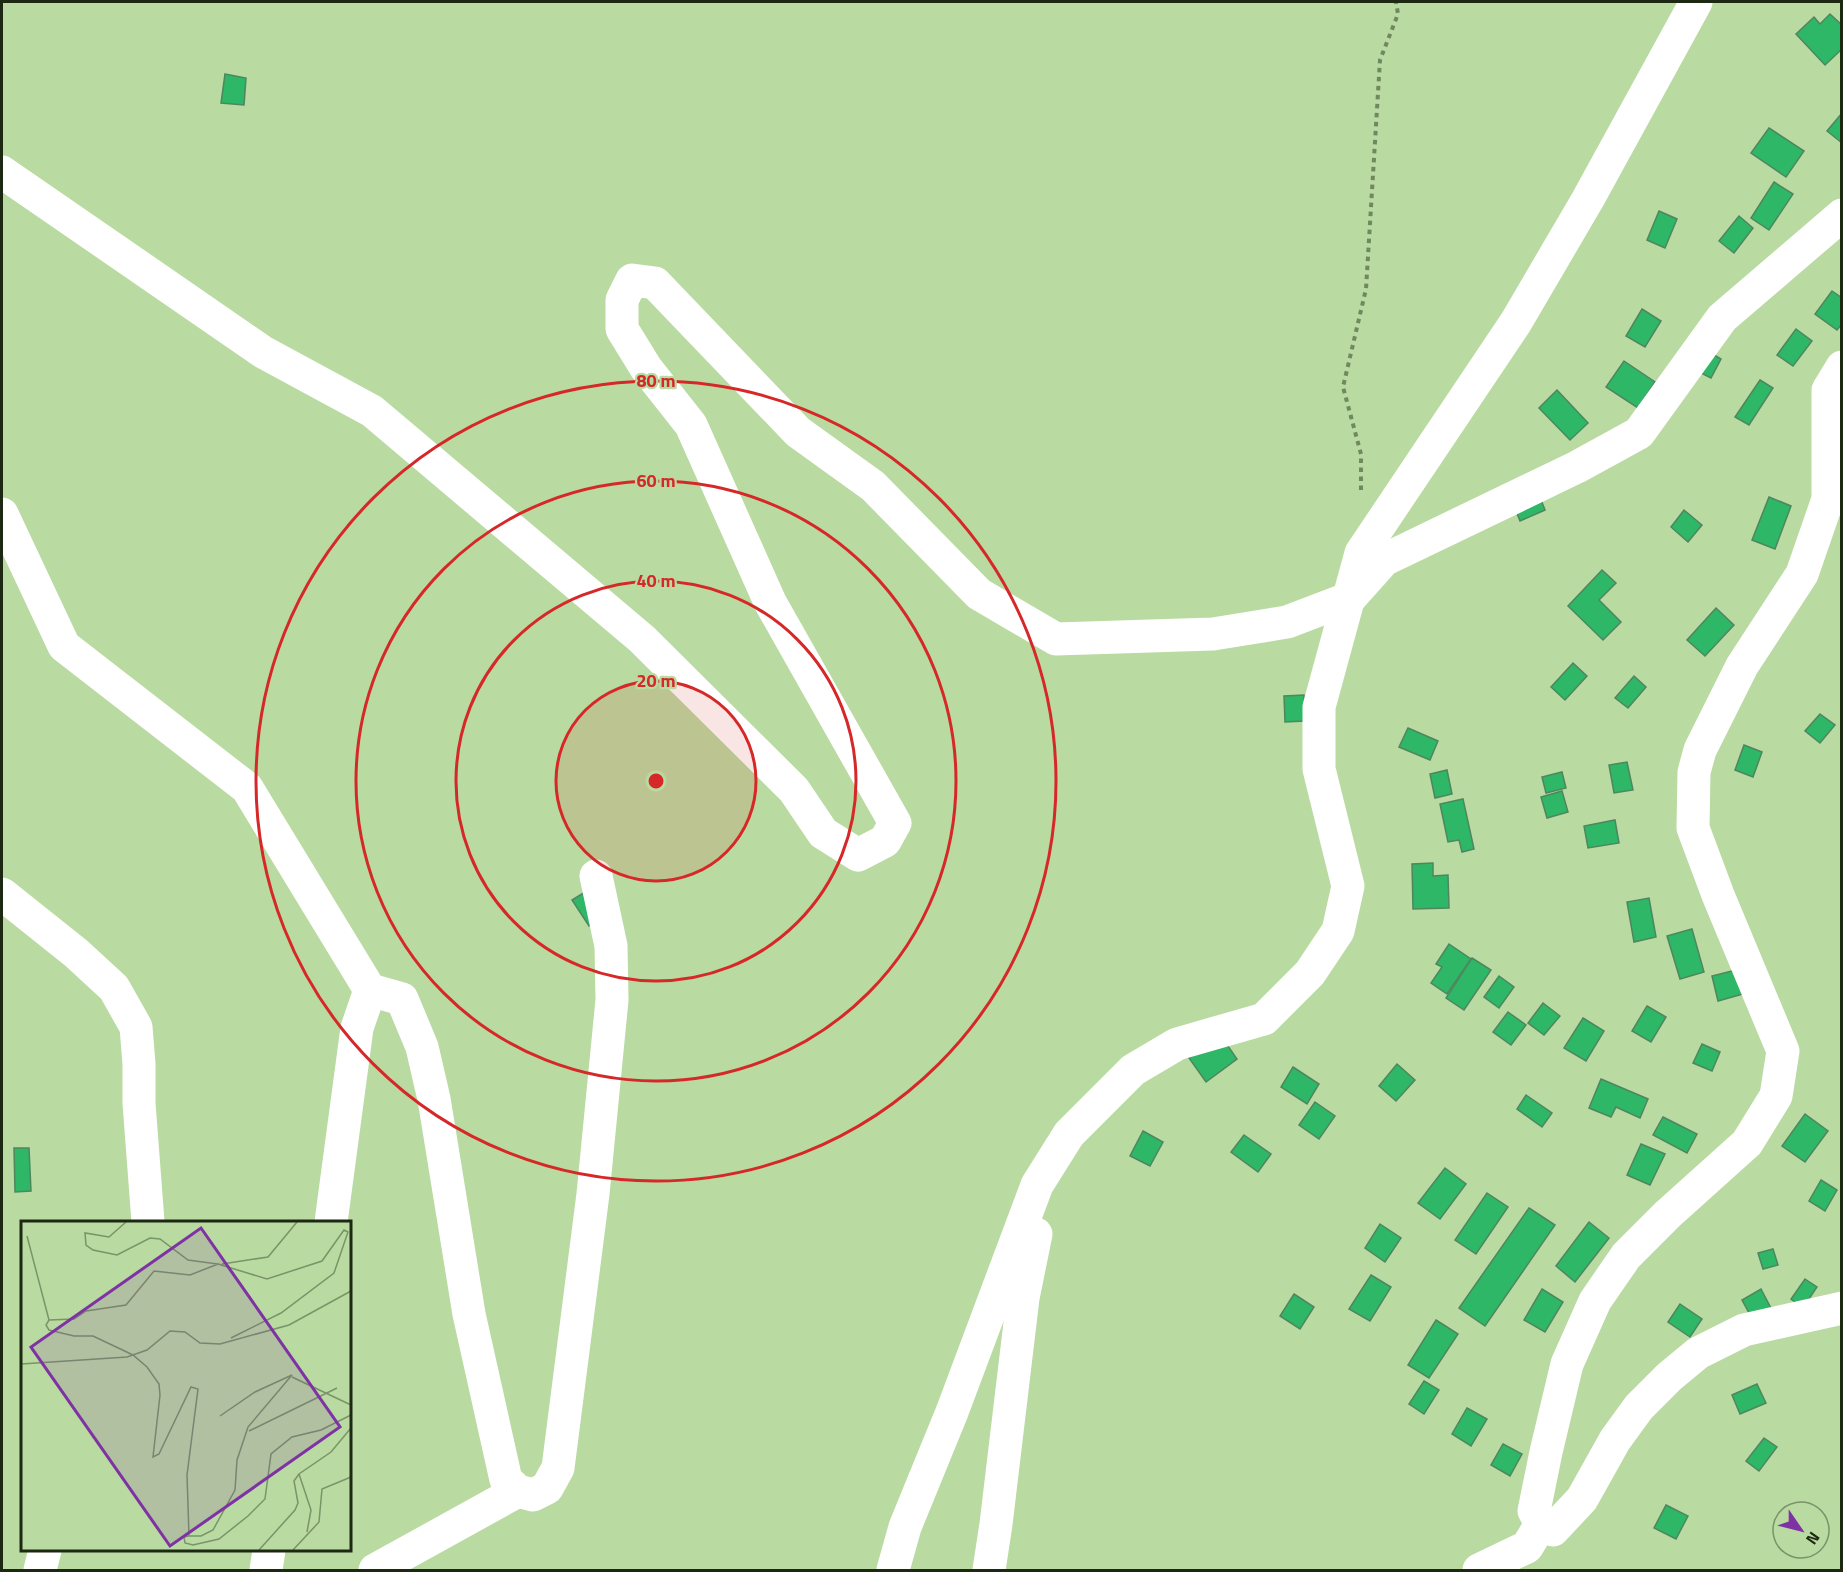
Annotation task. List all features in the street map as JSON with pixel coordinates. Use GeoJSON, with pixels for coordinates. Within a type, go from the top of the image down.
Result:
{"type":"FeatureCollection","features":[{"type":"Feature","properties":{"kind":"street"},"geometry":{"type":"LineString","coordinates":[[893,1570],[905,1527],[952,1412],[1036,1185],[1069,1134],[1133,1070],[1177,1044],[1264,1019],[1310,973],[1338,931],[1348,886],[1319,769],[1319,707],[1362,553],[1516,322],[1588,200],[1696,2]]}},
{"type":"Feature","properties":{"kind":"street"},"geometry":{"type":"LineString","coordinates":[[2,172],[264,352],[372,411],[642,639],[794,790],[823,833],[858,855],[885,841],[895,823],[770,602],[691,425],[646,368],[622,329],[622,300],[632,280],[655,283],[798,432],[873,486],[979,594],[1056,639],[1213,634],[1287,622],[1350,598],[1384,560],[1577,467],[1639,433],[1722,318],[1842,215]]}},
{"type":"Feature","properties":{"kind":"street"},"geometry":{"type":"LineString","coordinates":[[1528,1547],[1546,1452],[1567,1364],[1595,1302],[1626,1256],[1668,1214],[1747,1143],[1776,1096],[1783,1051],[1718,895],[1693,828],[1694,772],[1700,750],[1742,666],[1802,573],[1828,499],[1828,390],[1842,367]]}},
{"type":"Feature","properties":{"kind":"street"},"geometry":{"type":"LineString","coordinates":[[2,514],[64,646],[247,788],[370,990],[402,999],[422,1047],[434,1099],[469,1314],[506,1480],[518,1491],[533,1495],[547,1488],[558,1468],[593,1194],[612,1000],[611,946],[596,876]]}},
{"type":"Feature","properties":{"kind":"street"},"geometry":{"type":"LineString","coordinates":[[2,894],[76,953],[114,988],[136,1027],[148,1221]]}},
{"type":"Feature","properties":{"kind":"street"},"geometry":{"type":"LineString","coordinates":[[332,1221],[357,1028],[370,990]]}},
{"type":"Feature","properties":{"kind":"street"},"geometry":{"type":"LineString","coordinates":[[989,1570],[1023,1298],[1050,1165]]}},
{"type":"Feature","properties":{"kind":"street"},"geometry":{"type":"LineString","coordinates":[[1479,1570],[1528,1547],[1553,1530],[1581,1499],[1615,1440],[1639,1407],[1698,1353],[1744,1330],[1842,1308]]}},
{"type":"Feature","properties":{"kind":"street"},"geometry":{"type":"LineString","coordinates":[[375,1570],[518,1491]]}},
{"type":"Feature","properties":{"kind":"street"},"geometry":{"type":"LineString","coordinates":[[40,1570],[45,1551]]}},
{"type":"Feature","properties":{"kind":"street"},"geometry":{"type":"LineString","coordinates":[[266,1570],[269,1551]]}},
{"type":"Feature","properties":{"kind":"path"},"geometry":{"type":"LineString","coordinates":[[1361,502],[1361,454],[1343,387],[1366,289],[1380,60],[1398,14],[1396,2]]}},
{"type":"Feature","properties":{"kind":"building"},"geometry":{"type":"Polygon","coordinates":[[[1830,14],[1842,25],[1842,49],[1825,65],[1796,34],[1814,17],[1820,24],[1830,14]]]}},
{"type":"Feature","properties":{"kind":"building"},"geometry":{"type":"Polygon","coordinates":[[[225,74],[246,78],[244,105],[221,103],[225,74]]]}},
{"type":"Feature","properties":{"kind":"building"},"geometry":{"type":"Polygon","coordinates":[[[1842,113],[1842,143],[1827,131],[1842,113]]]}},
{"type":"Feature","properties":{"kind":"building"},"geometry":{"type":"Polygon","coordinates":[[[1769,128],[1804,151],[1786,177],[1751,153],[1769,128]]]}},
{"type":"Feature","properties":{"kind":"building"},"geometry":{"type":"Polygon","coordinates":[[[1774,182],[1793,194],[1769,230],[1751,218],[1774,182]]]}},
{"type":"Feature","properties":{"kind":"building"},"geometry":{"type":"Polygon","coordinates":[[[1659,211],[1677,219],[1665,248],[1647,240],[1659,211]]]}},
{"type":"Feature","properties":{"kind":"building"},"geometry":{"type":"Polygon","coordinates":[[[1739,216],[1753,228],[1734,253],[1719,241],[1739,216]]]}},
{"type":"Feature","properties":{"kind":"building"},"geometry":{"type":"Polygon","coordinates":[[[1832,291],[1842,298],[1842,324],[1837,330],[1815,314],[1832,291]]]}},
{"type":"Feature","properties":{"kind":"building"},"geometry":{"type":"Polygon","coordinates":[[[1642,309],[1661,321],[1645,347],[1626,336],[1642,309]]]}},
{"type":"Feature","properties":{"kind":"building"},"geometry":{"type":"Polygon","coordinates":[[[1796,329],[1812,341],[1793,366],[1777,355],[1796,329]]]}},
{"type":"Feature","properties":{"kind":"building"},"geometry":{"type":"Polygon","coordinates":[[[1706,350],[1721,359],[1711,378],[1695,370],[1706,350]]]}},
{"type":"Feature","properties":{"kind":"building"},"geometry":{"type":"Polygon","coordinates":[[[1624,361],[1655,382],[1638,408],[1606,387],[1624,361]]]}},
{"type":"Feature","properties":{"kind":"building"},"geometry":{"type":"Polygon","coordinates":[[[1760,380],[1773,388],[1749,425],[1735,417],[1760,380]]]}},
{"type":"Feature","properties":{"kind":"building"},"geometry":{"type":"Polygon","coordinates":[[[1557,390],[1588,423],[1570,440],[1539,408],[1557,390]]]}},
{"type":"Feature","properties":{"kind":"building"},"geometry":{"type":"Polygon","coordinates":[[[1538,492],[1545,510],[1520,521],[1513,503],[1538,492]]]}},
{"type":"Feature","properties":{"kind":"building"},"geometry":{"type":"Polygon","coordinates":[[[1769,497],[1791,506],[1775,549],[1752,540],[1769,497]]]}},
{"type":"Feature","properties":{"kind":"building"},"geometry":{"type":"Polygon","coordinates":[[[1684,510],[1702,525],[1688,542],[1671,527],[1684,510]]]}},
{"type":"Feature","properties":{"kind":"building"},"geometry":{"type":"Polygon","coordinates":[[[1602,570],[1616,583],[1599,600],[1621,622],[1603,640],[1568,606],[1602,570]]]}},
{"type":"Feature","properties":{"kind":"building"},"geometry":{"type":"Polygon","coordinates":[[[1716,608],[1734,625],[1705,656],[1687,640],[1716,608]]]}},
{"type":"Feature","properties":{"kind":"building"},"geometry":{"type":"Polygon","coordinates":[[[1573,663],[1587,676],[1565,700],[1551,687],[1573,663]]]}},
{"type":"Feature","properties":{"kind":"building"},"geometry":{"type":"Polygon","coordinates":[[[1634,676],[1646,687],[1628,708],[1615,698],[1634,676]]]}},
{"type":"Feature","properties":{"kind":"building"},"geometry":{"type":"Polygon","coordinates":[[[1304,695],[1305,721],[1285,722],[1284,696],[1304,695]]]}},
{"type":"Feature","properties":{"kind":"building"},"geometry":{"type":"Polygon","coordinates":[[[1820,714],[1835,725],[1820,743],[1805,731],[1820,714]]]}},
{"type":"Feature","properties":{"kind":"building"},"geometry":{"type":"Polygon","coordinates":[[[1408,728],[1438,741],[1430,760],[1399,747],[1408,728]]]}},
{"type":"Feature","properties":{"kind":"building"},"geometry":{"type":"Polygon","coordinates":[[[1744,745],[1762,752],[1753,777],[1735,770],[1744,745]]]}},
{"type":"Feature","properties":{"kind":"building"},"geometry":{"type":"Polygon","coordinates":[[[1627,762],[1633,790],[1614,793],[1609,765],[1627,762]]]}},
{"type":"Feature","properties":{"kind":"building"},"geometry":{"type":"Polygon","coordinates":[[[1447,770],[1452,794],[1435,798],[1430,774],[1447,770]]]}},
{"type":"Feature","properties":{"kind":"building"},"geometry":{"type":"Polygon","coordinates":[[[1562,772],[1566,788],[1546,793],[1542,777],[1562,772]]]}},
{"type":"Feature","properties":{"kind":"building"},"geometry":{"type":"Polygon","coordinates":[[[1562,791],[1568,812],[1547,818],[1541,797],[1562,791]]]}},
{"type":"Feature","properties":{"kind":"building"},"geometry":{"type":"Polygon","coordinates":[[[1463,799],[1474,849],[1462,852],[1459,840],[1448,842],[1440,804],[1463,799]]]}},
{"type":"Feature","properties":{"kind":"building"},"geometry":{"type":"Polygon","coordinates":[[[1615,820],[1619,843],[1588,848],[1584,826],[1615,820]]]}},
{"type":"Feature","properties":{"kind":"building"},"geometry":{"type":"Polygon","coordinates":[[[1433,863],[1433,876],[1448,875],[1449,908],[1413,909],[1412,864],[1433,863]]]}},
{"type":"Feature","properties":{"kind":"building"},"geometry":{"type":"Polygon","coordinates":[[[585,892],[602,918],[589,926],[572,900],[585,892]]]}},
{"type":"Feature","properties":{"kind":"building"},"geometry":{"type":"Polygon","coordinates":[[[1649,898],[1656,937],[1634,942],[1627,902],[1649,898]]]}},
{"type":"Feature","properties":{"kind":"building"},"geometry":{"type":"Polygon","coordinates":[[[1692,929],[1704,972],[1680,979],[1667,936],[1692,929]]]}},
{"type":"Feature","properties":{"kind":"building"},"geometry":{"type":"Polygon","coordinates":[[[1449,944],[1471,959],[1447,994],[1431,983],[1442,967],[1436,964],[1449,944]]]}},
{"type":"Feature","properties":{"kind":"building"},"geometry":{"type":"Polygon","coordinates":[[[1472,958],[1491,970],[1464,1010],[1446,998],[1472,958]]]}},
{"type":"Feature","properties":{"kind":"building"},"geometry":{"type":"Polygon","coordinates":[[[1744,968],[1750,992],[1718,1001],[1712,976],[1744,968]]]}},
{"type":"Feature","properties":{"kind":"building"},"geometry":{"type":"Polygon","coordinates":[[[1499,976],[1514,987],[1499,1008],[1484,997],[1499,976]]]}},
{"type":"Feature","properties":{"kind":"building"},"geometry":{"type":"Polygon","coordinates":[[[1543,1003],[1560,1016],[1544,1035],[1528,1023],[1543,1003]]]}},
{"type":"Feature","properties":{"kind":"building"},"geometry":{"type":"Polygon","coordinates":[[[1647,1006],[1666,1017],[1651,1042],[1632,1031],[1647,1006]]]}},
{"type":"Feature","properties":{"kind":"building"},"geometry":{"type":"Polygon","coordinates":[[[1508,1012],[1526,1025],[1511,1045],[1493,1032],[1508,1012]]]}},
{"type":"Feature","properties":{"kind":"building"},"geometry":{"type":"Polygon","coordinates":[[[1583,1018],[1604,1031],[1586,1061],[1564,1048],[1583,1018]]]}},
{"type":"Feature","properties":{"kind":"building"},"geometry":{"type":"Polygon","coordinates":[[[1221,1036],[1237,1059],[1206,1082],[1189,1058],[1221,1036]]]}},
{"type":"Feature","properties":{"kind":"building"},"geometry":{"type":"Polygon","coordinates":[[[1702,1044],[1720,1052],[1712,1071],[1693,1063],[1702,1044]]]}},
{"type":"Feature","properties":{"kind":"building"},"geometry":{"type":"Polygon","coordinates":[[[1397,1064],[1415,1080],[1396,1101],[1379,1086],[1397,1064]]]}},
{"type":"Feature","properties":{"kind":"building"},"geometry":{"type":"Polygon","coordinates":[[[1293,1067],[1319,1084],[1307,1104],[1281,1087],[1293,1067]]]}},
{"type":"Feature","properties":{"kind":"building"},"geometry":{"type":"Polygon","coordinates":[[[1601,1079],[1648,1099],[1640,1118],[1616,1107],[1611,1117],[1589,1108],[1601,1079]]]}},
{"type":"Feature","properties":{"kind":"building"},"geometry":{"type":"Polygon","coordinates":[[[1526,1095],[1552,1113],[1542,1127],[1517,1109],[1526,1095]]]}},
{"type":"Feature","properties":{"kind":"building"},"geometry":{"type":"Polygon","coordinates":[[[1315,1102],[1335,1116],[1319,1139],[1299,1125],[1315,1102]]]}},
{"type":"Feature","properties":{"kind":"building"},"geometry":{"type":"Polygon","coordinates":[[[1805,1114],[1828,1131],[1805,1162],[1782,1146],[1805,1114]]]}},
{"type":"Feature","properties":{"kind":"building"},"geometry":{"type":"Polygon","coordinates":[[[1663,1117],[1697,1134],[1687,1153],[1653,1135],[1663,1117]]]}},
{"type":"Feature","properties":{"kind":"building"},"geometry":{"type":"Polygon","coordinates":[[[1143,1131],[1163,1142],[1150,1166],[1130,1156],[1143,1131]]]}},
{"type":"Feature","properties":{"kind":"building"},"geometry":{"type":"Polygon","coordinates":[[[1244,1135],[1271,1154],[1258,1172],[1231,1152],[1244,1135]]]}},
{"type":"Feature","properties":{"kind":"building"},"geometry":{"type":"Polygon","coordinates":[[[1641,1144],[1665,1154],[1650,1185],[1627,1175],[1641,1144]]]}},
{"type":"Feature","properties":{"kind":"building"},"geometry":{"type":"Polygon","coordinates":[[[14,1148],[29,1148],[31,1191],[15,1192],[14,1148]]]}},
{"type":"Feature","properties":{"kind":"building"},"geometry":{"type":"Polygon","coordinates":[[[1445,1168],[1466,1184],[1440,1219],[1418,1203],[1445,1168]]]}},
{"type":"Feature","properties":{"kind":"building"},"geometry":{"type":"Polygon","coordinates":[[[1821,1180],[1837,1190],[1825,1211],[1809,1201],[1821,1180]]]}},
{"type":"Feature","properties":{"kind":"building"},"geometry":{"type":"Polygon","coordinates":[[[1487,1193],[1508,1207],[1476,1254],[1455,1240],[1487,1193]]]}},
{"type":"Feature","properties":{"kind":"building"},"geometry":{"type":"Polygon","coordinates":[[[1529,1208],[1555,1225],[1485,1326],[1459,1308],[1529,1208]]]}},
{"type":"Feature","properties":{"kind":"building"},"geometry":{"type":"Polygon","coordinates":[[[1589,1222],[1609,1238],[1575,1282],[1556,1266],[1589,1222]]]}},
{"type":"Feature","properties":{"kind":"building"},"geometry":{"type":"Polygon","coordinates":[[[1380,1224],[1401,1238],[1385,1262],[1365,1248],[1380,1224]]]}},
{"type":"Feature","properties":{"kind":"building"},"geometry":{"type":"Polygon","coordinates":[[[1773,1249],[1778,1265],[1763,1269],[1758,1253],[1773,1249]]]}},
{"type":"Feature","properties":{"kind":"building"},"geometry":{"type":"Polygon","coordinates":[[[1371,1275],[1391,1287],[1370,1321],[1349,1309],[1371,1275]]]}},
{"type":"Feature","properties":{"kind":"building"},"geometry":{"type":"Polygon","coordinates":[[[1805,1279],[1817,1287],[1803,1308],[1791,1299],[1805,1279]]]}},
{"type":"Feature","properties":{"kind":"building"},"geometry":{"type":"Polygon","coordinates":[[[1542,1289],[1563,1302],[1545,1332],[1524,1320],[1542,1289]]]}},
{"type":"Feature","properties":{"kind":"building"},"geometry":{"type":"Polygon","coordinates":[[[1761,1289],[1774,1314],[1755,1324],[1742,1300],[1761,1289]]]}},
{"type":"Feature","properties":{"kind":"building"},"geometry":{"type":"Polygon","coordinates":[[[1294,1294],[1314,1307],[1300,1329],[1280,1316],[1294,1294]]]}},
{"type":"Feature","properties":{"kind":"building"},"geometry":{"type":"Polygon","coordinates":[[[1680,1304],[1702,1319],[1690,1337],[1668,1322],[1680,1304]]]}},
{"type":"Feature","properties":{"kind":"building"},"geometry":{"type":"Polygon","coordinates":[[[1436,1320],[1458,1334],[1429,1378],[1408,1365],[1436,1320]]]}},
{"type":"Feature","properties":{"kind":"building"},"geometry":{"type":"Polygon","coordinates":[[[1424,1381],[1439,1390],[1424,1414],[1409,1404],[1424,1381]]]}},
{"type":"Feature","properties":{"kind":"building"},"geometry":{"type":"Polygon","coordinates":[[[1757,1384],[1766,1403],[1740,1414],[1732,1395],[1757,1384]]]}},
{"type":"Feature","properties":{"kind":"building"},"geometry":{"type":"Polygon","coordinates":[[[1467,1408],[1487,1419],[1471,1446],[1452,1434],[1467,1408]]]}},
{"type":"Feature","properties":{"kind":"building"},"geometry":{"type":"Polygon","coordinates":[[[1764,1438],[1777,1447],[1759,1471],[1746,1461],[1764,1438]]]}},
{"type":"Feature","properties":{"kind":"building"},"geometry":{"type":"Polygon","coordinates":[[[1503,1444],[1522,1454],[1510,1476],[1491,1465],[1503,1444]]]}},
{"type":"Feature","properties":{"kind":"building"},"geometry":{"type":"Polygon","coordinates":[[[1666,1505],[1688,1516],[1676,1539],[1654,1528],[1666,1505]]]}}]}
